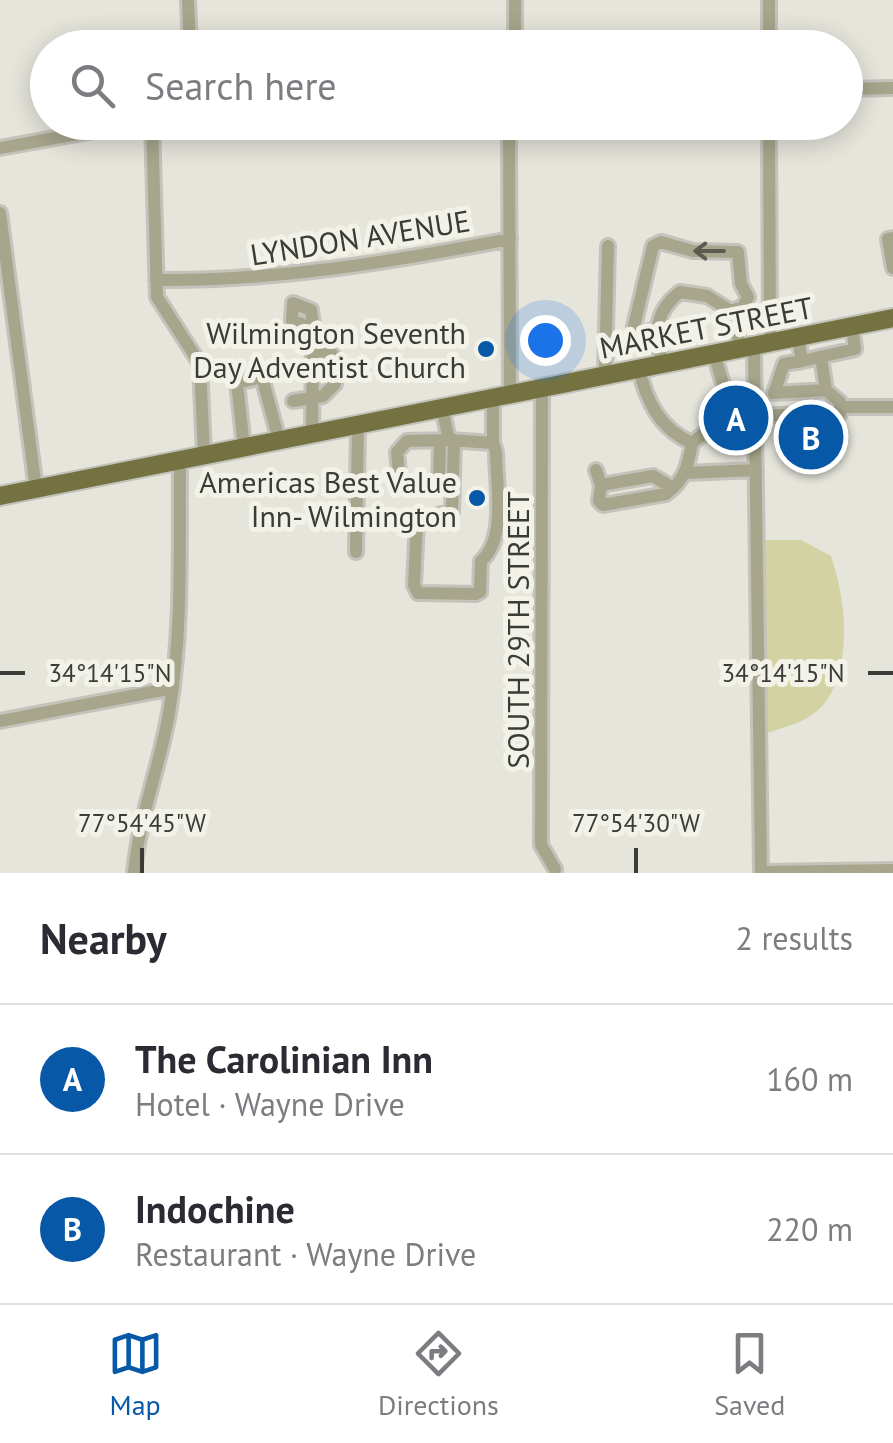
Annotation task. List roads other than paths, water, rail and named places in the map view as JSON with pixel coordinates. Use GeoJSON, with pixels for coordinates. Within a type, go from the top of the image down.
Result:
{"type":"FeatureCollection","features":[{"type":"Feature","properties":{"kind":"main road","name":"MARKET STREET"},"geometry":{"type":"LineString","coordinates":[[0,496],[893,318]]}},
{"type":"Feature","properties":{"kind":"street"},"geometry":{"type":"LineString","coordinates":[[188,0],[189,30]]}},
{"type":"Feature","properties":{"kind":"street"},"geometry":{"type":"LineString","coordinates":[[515,0],[515,30]]}},
{"type":"Feature","properties":{"kind":"street"},"geometry":{"type":"LineString","coordinates":[[769,0],[769,30]]}},
{"type":"Feature","properties":{"kind":"street"},"geometry":{"type":"LineString","coordinates":[[863,89],[893,88]]}},
{"type":"Feature","properties":{"kind":"street"},"geometry":{"type":"LineString","coordinates":[[0,148],[44,140]]}},
{"type":"Feature","properties":{"kind":"street"},"geometry":{"type":"LineString","coordinates":[[152,140],[156,280],[162,310],[200,364],[204,456]]}},
{"type":"Feature","properties":{"kind":"street"},"geometry":{"type":"LineString","coordinates":[[442,408],[452,511],[417,520],[414,585],[418,593],[480,592],[481,562],[489,554],[496,534],[493,443],[501,396],[510,239],[509,140]]}},
{"type":"Feature","properties":{"kind":"street"},"geometry":{"type":"LineString","coordinates":[[769,140],[754,394],[761,873],[893,870]]}},
{"type":"Feature","properties":{"kind":"street"},"geometry":{"type":"LineString","coordinates":[[0,213],[36,489]]}},
{"type":"Feature","properties":{"kind":"street"},"geometry":{"type":"LineString","coordinates":[[893,238],[888,239],[893,268]]}},
{"type":"Feature","properties":{"kind":"street","name":"LYNDON AVENUE"},"geometry":{"type":"LineString","coordinates":[[156,280],[240,280],[358,269],[510,239]]}},
{"type":"Feature","properties":{"kind":"street"},"geometry":{"type":"LineString","coordinates":[[656,329],[642,333],[634,326],[653,246],[660,242],[693,252],[738,252],[741,284],[748,297],[735,317]]}},
{"type":"Feature","properties":{"kind":"street"},"geometry":{"type":"LineString","coordinates":[[605,375],[608,246]]}},
{"type":"Feature","properties":{"kind":"street"},"geometry":{"type":"LineString","coordinates":[[662,364],[656,329],[663,305],[680,292],[707,296],[735,317],[755,346]]}},
{"type":"Feature","properties":{"kind":"street"},"geometry":{"type":"LineString","coordinates":[[775,415],[774,393],[784,364],[855,349],[852,326]]}},
{"type":"Feature","properties":{"kind":"street"},"geometry":{"type":"LineString","coordinates":[[312,434],[313,329]]}},
{"type":"Feature","properties":{"kind":"street"},"geometry":{"type":"LineString","coordinates":[[798,337],[802,361]]}},
{"type":"Feature","properties":{"kind":"street"},"geometry":{"type":"LineString","coordinates":[[293,401],[312,399],[333,389],[336,360],[326,351],[313,348]]}},
{"type":"Feature","properties":{"kind":"street"},"geometry":{"type":"LineString","coordinates":[[596,470],[601,485],[599,501],[603,505],[666,494],[673,488],[686,472],[692,443],[712,427],[721,386],[714,354]]}},
{"type":"Feature","properties":{"kind":"street"},"geometry":{"type":"LineString","coordinates":[[821,356],[826,390],[840,402],[840,411]]}},
{"type":"Feature","properties":{"kind":"street"},"geometry":{"type":"LineString","coordinates":[[639,368],[651,407],[675,436],[692,443]]}},
{"type":"Feature","properties":{"kind":"street"},"geometry":{"type":"LineString","coordinates":[[244,447],[237,383],[262,378],[279,440]]}},
{"type":"Feature","properties":{"kind":"street","name":"SOUTH 29TH STREET"},"geometry":{"type":"LineString","coordinates":[[542,388],[541,844],[555,868]]}},
{"type":"Feature","properties":{"kind":"street"},"geometry":{"type":"LineString","coordinates":[[754,394],[826,390]]}},
{"type":"Feature","properties":{"kind":"street"},"geometry":{"type":"LineString","coordinates":[[755,421],[775,415],[893,407]]}},
{"type":"Feature","properties":{"kind":"street"},"geometry":{"type":"LineString","coordinates":[[356,552],[358,424]]}},
{"type":"Feature","properties":{"kind":"street"},"geometry":{"type":"LineString","coordinates":[[448,441],[440,484],[400,485],[401,444],[448,441],[493,443]]}},
{"type":"Feature","properties":{"kind":"street"},"geometry":{"type":"LineString","coordinates":[[134,873],[139,830],[173,688],[180,460]]}},
{"type":"Feature","properties":{"kind":"street"},"geometry":{"type":"LineString","coordinates":[[686,472],[756,470]]}},
{"type":"Feature","properties":{"kind":"street"},"geometry":{"type":"LineString","coordinates":[[601,485],[654,476],[673,488]]}},
{"type":"Feature","properties":{"kind":"street"},"geometry":{"type":"LineString","coordinates":[[0,721],[173,688]]}},
{"type":"Feature","properties":{"kind":"place","name":"Wilmington Seventh Day Adventist Church"},"geometry":{"type":"Point","coordinates":[486,349]}},
{"type":"Feature","properties":{"kind":"place","name":"The Carolinian Inn"},"geometry":{"type":"Point","coordinates":[736,418]}},
{"type":"Feature","properties":{"kind":"place","name":"Indochine"},"geometry":{"type":"Point","coordinates":[811,437]}},
{"type":"Feature","properties":{"kind":"place","name":"Americas Best Value Inn- Wilmington"},"geometry":{"type":"Point","coordinates":[477,498]}}]}
